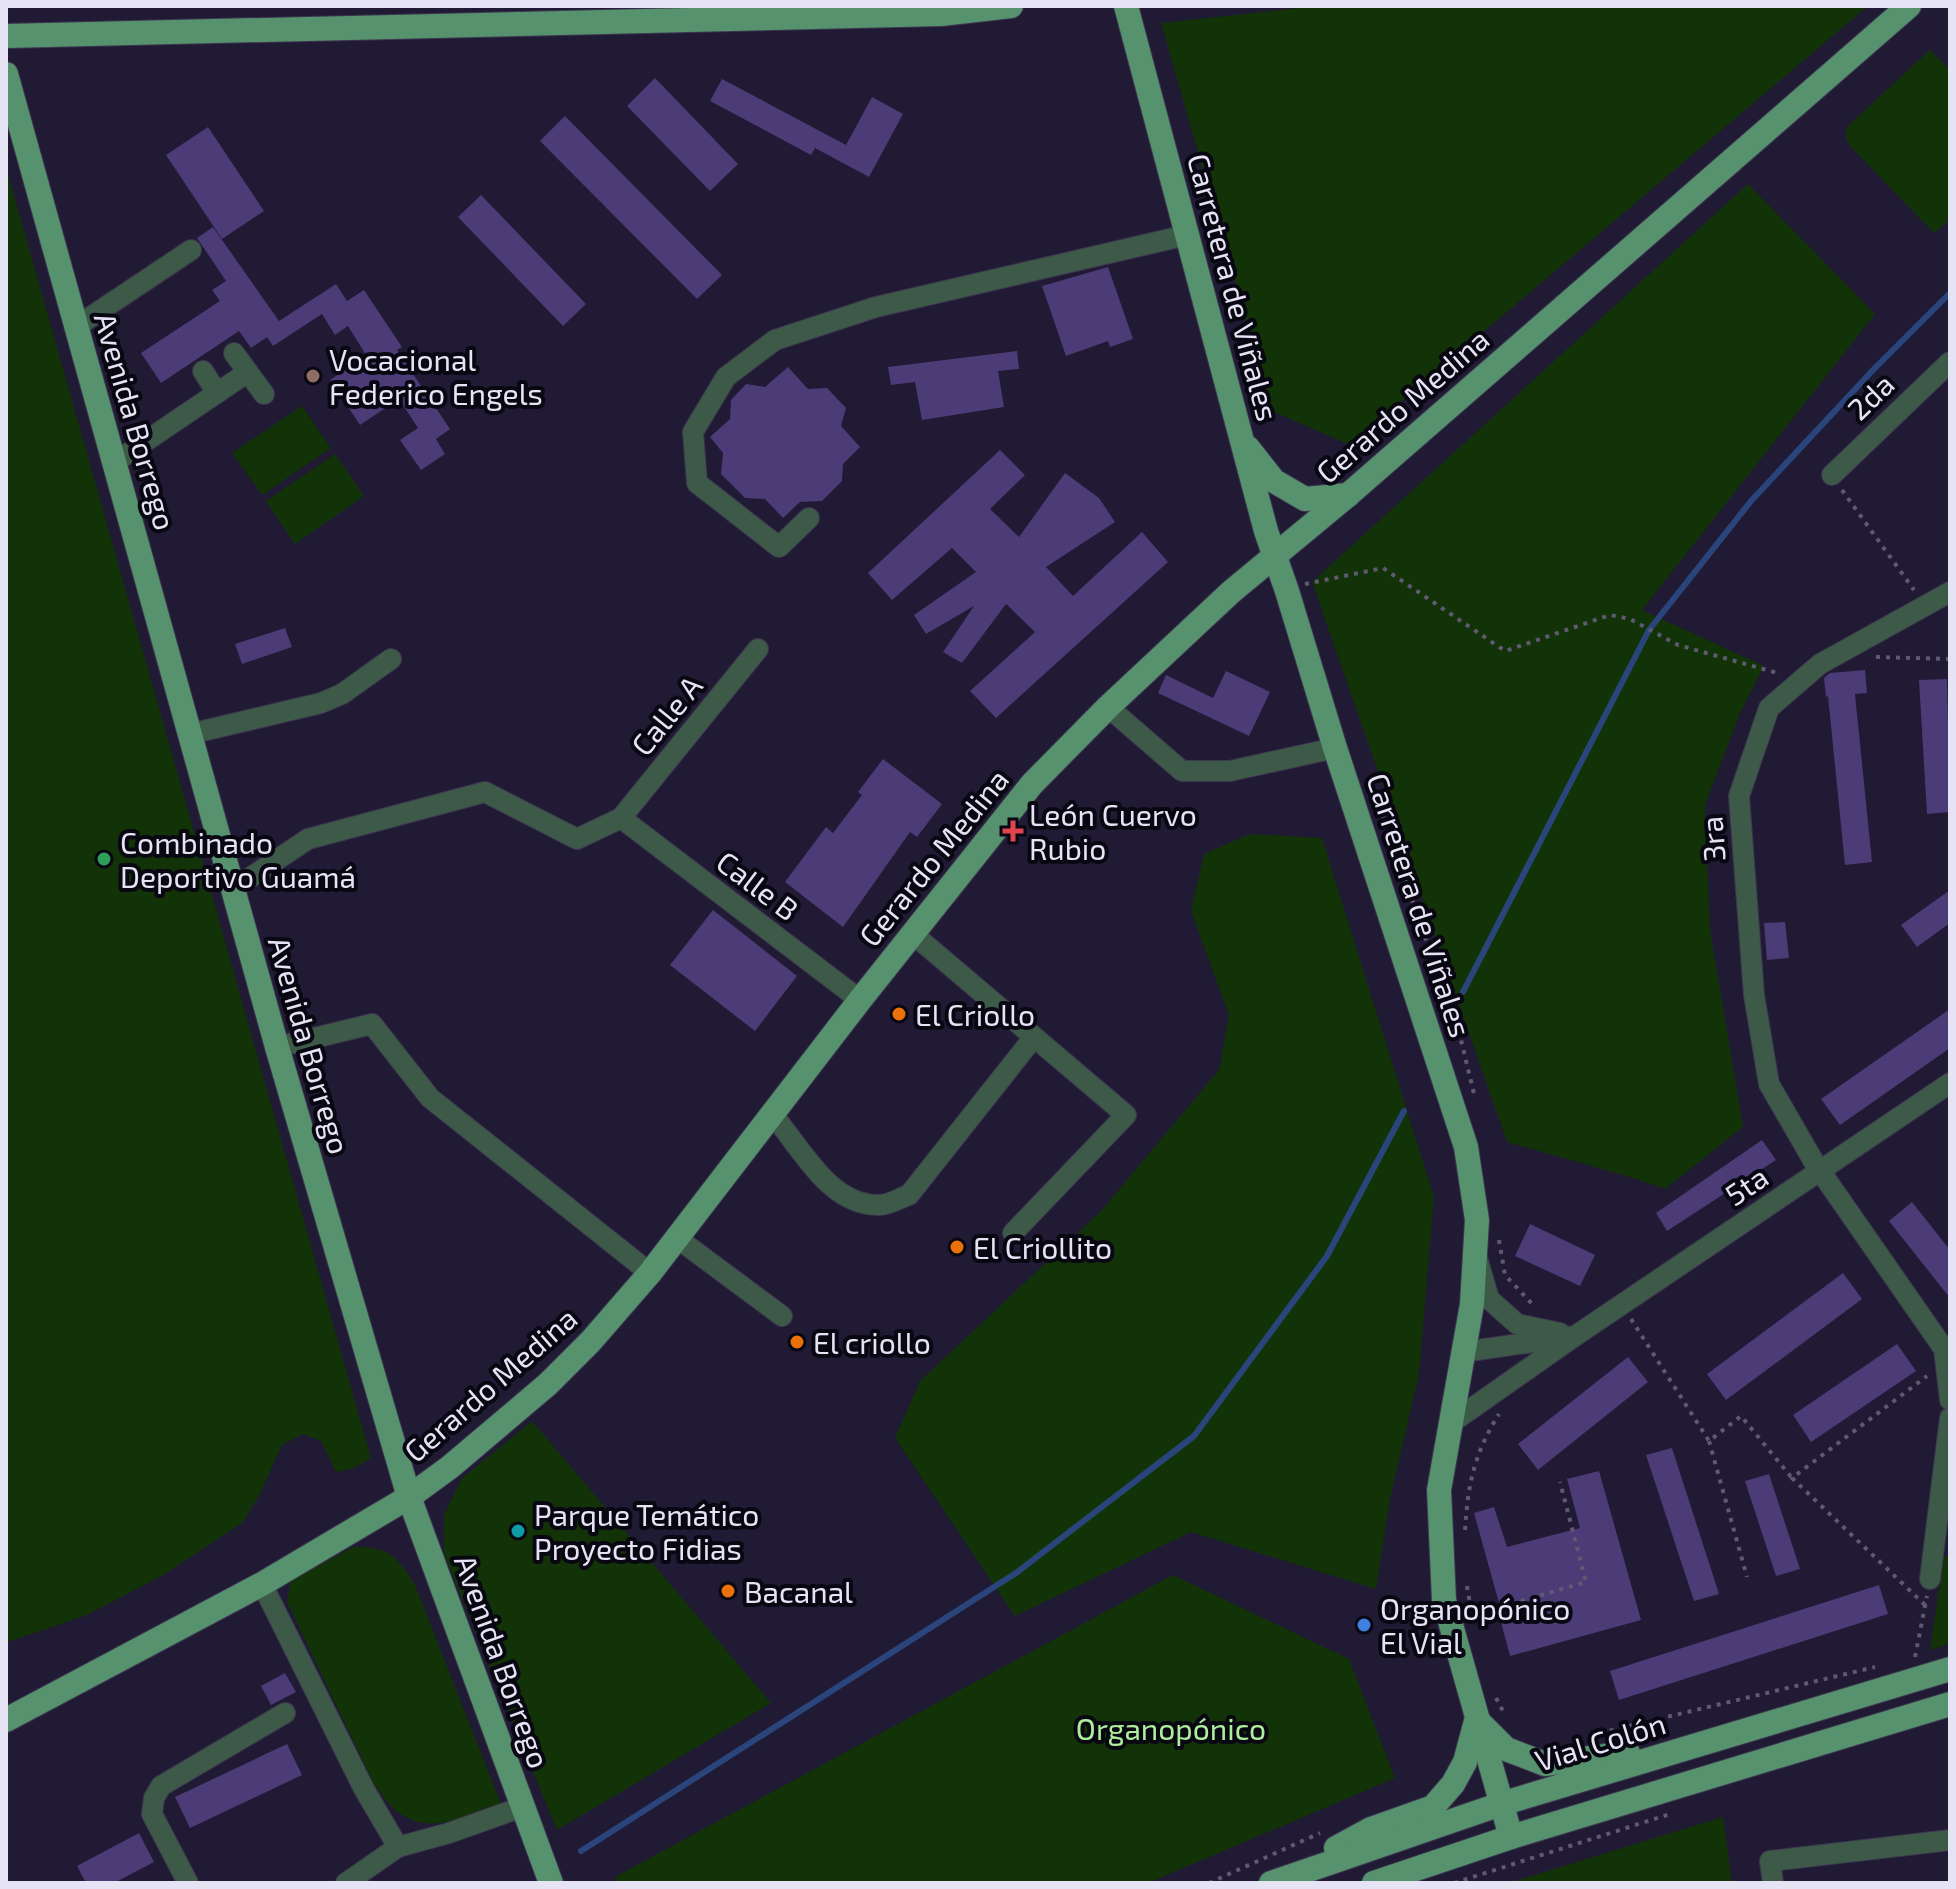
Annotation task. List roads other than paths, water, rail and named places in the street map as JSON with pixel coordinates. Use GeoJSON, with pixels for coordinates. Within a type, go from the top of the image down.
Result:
{"type":"FeatureCollection","features":[{"type":"Feature","properties":{"kind":"main road"},"geometry":{"type":"LineString","coordinates":[[6,36],[1011,6]]}},
{"type":"Feature","properties":{"kind":"main road","name":"Carretera de Viñales"},"geometry":{"type":"LineString","coordinates":[[1126,6],[1266,531],[1466,1147],[1477,1220],[1472,1304],[1439,1490],[1444,1600],[1511,1837]]}},
{"type":"Feature","properties":{"kind":"main road","name":"Gerardo Medina"},"geometry":{"type":"LineString","coordinates":[[6,1720],[262,1584],[409,1497],[450,1467],[548,1384],[591,1341],[650,1273],[860,1000],[1032,784],[1108,707],[1231,592],[1348,495],[1909,6]]}},
{"type":"Feature","properties":{"kind":"main road","name":"Avenida Borrego"},"geometry":{"type":"LineString","coordinates":[[6,74],[277,1047],[409,1497],[551,1883]]}},
{"type":"Feature","properties":{"kind":"main road"},"geometry":{"type":"LineString","coordinates":[[1241,440],[1274,481],[1305,499],[1348,495]]}},
{"type":"Feature","properties":{"kind":"main road","name":"Vial Colón"},"geometry":{"type":"LineString","coordinates":[[1270,1883],[1501,1804],[1950,1669]]}},
{"type":"Feature","properties":{"kind":"main road"},"geometry":{"type":"LineString","coordinates":[[1374,1883],[1511,1837],[1950,1704]]}},
{"type":"Feature","properties":{"kind":"main road"},"geometry":{"type":"LineString","coordinates":[[1477,1719],[1506,1749],[1545,1764],[1649,1749],[1775,1721]]}},
{"type":"Feature","properties":{"kind":"main road"},"geometry":{"type":"LineString","coordinates":[[1270,1883],[1371,1829],[1433,1807],[1453,1784],[1465,1762],[1477,1719]]}},
{"type":"Feature","properties":{"kind":"street"},"geometry":{"type":"LineString","coordinates":[[809,518],[779,547],[697,483],[693,432],[726,377],[775,340],[887,304],[1187,235]]}},
{"type":"Feature","properties":{"kind":"street"},"geometry":{"type":"LineString","coordinates":[[77,326],[191,250]]}},
{"type":"Feature","properties":{"kind":"street"},"geometry":{"type":"LineString","coordinates":[[234,353],[264,394]]}},
{"type":"Feature","properties":{"kind":"street","name":"2da"},"geometry":{"type":"LineString","coordinates":[[1832,475],[1950,362]]}},
{"type":"Feature","properties":{"kind":"street"},"geometry":{"type":"LineString","coordinates":[[203,371],[217,393]]}},
{"type":"Feature","properties":{"kind":"street"},"geometry":{"type":"LineString","coordinates":[[115,462],[248,372]]}},
{"type":"Feature","properties":{"kind":"street","name":"3ra"},"geometry":{"type":"LineString","coordinates":[[1950,592],[1835,656],[1769,708],[1739,796],[1754,995],[1769,1084],[1820,1171],[1944,1349],[1950,1400]]}},
{"type":"Feature","properties":{"kind":"street","name":"Calle A"},"geometry":{"type":"LineString","coordinates":[[621,818],[758,649]]}},
{"type":"Feature","properties":{"kind":"street"},"geometry":{"type":"LineString","coordinates":[[190,734],[321,703],[342,694],[391,659]]}},
{"type":"Feature","properties":{"kind":"street"},"geometry":{"type":"LineString","coordinates":[[1108,707],[1182,771],[1230,771],[1335,748]]}},
{"type":"Feature","properties":{"kind":"street"},"geometry":{"type":"LineString","coordinates":[[233,889],[308,839],[485,792],[577,839],[621,818]]}},
{"type":"Feature","properties":{"kind":"street","name":"Calle B"},"geometry":{"type":"LineString","coordinates":[[621,818],[860,1000]]}},
{"type":"Feature","properties":{"kind":"street"},"geometry":{"type":"LineString","coordinates":[[913,934],[1126,1115],[1013,1233]]}},
{"type":"Feature","properties":{"kind":"street"},"geometry":{"type":"LineString","coordinates":[[277,1047],[372,1024],[430,1098],[650,1273]]}},
{"type":"Feature","properties":{"kind":"street"},"geometry":{"type":"LineString","coordinates":[[772,1114],[793,1138],[813,1169],[850,1201],[881,1206],[909,1195],[1034,1037]]}},
{"type":"Feature","properties":{"kind":"street","name":"5ta"},"geometry":{"type":"LineString","coordinates":[[1451,1423],[1950,1083]]}},
{"type":"Feature","properties":{"kind":"street"},"geometry":{"type":"LineString","coordinates":[[677,1238],[782,1316]]}},
{"type":"Feature","properties":{"kind":"street"},"geometry":{"type":"LineString","coordinates":[[1475,1250],[1489,1299],[1517,1324],[1575,1336]]}},
{"type":"Feature","properties":{"kind":"street","name":"5ta"},"geometry":{"type":"LineString","coordinates":[[1463,1352],[1575,1336]]}},
{"type":"Feature","properties":{"kind":"street"},"geometry":{"type":"LineString","coordinates":[[1930,1579],[1950,1418]]}},
{"type":"Feature","properties":{"kind":"street"},"geometry":{"type":"LineString","coordinates":[[262,1584],[364,1789],[398,1847]]}},
{"type":"Feature","properties":{"kind":"street"},"geometry":{"type":"LineString","coordinates":[[188,1883],[152,1814],[154,1798],[161,1786],[285,1713]]}},
{"type":"Feature","properties":{"kind":"street"},"geometry":{"type":"LineString","coordinates":[[346,1883],[398,1847],[522,1807]]}},
{"type":"Feature","properties":{"kind":"street"},"geometry":{"type":"LineString","coordinates":[[1773,1883],[1770,1861],[1950,1840]]}},
{"type":"Feature","properties":{"kind":"waterway"},"geometry":{"type":"LineString","coordinates":[[1463,992],[1649,630],[1751,501],[1950,293]]}},
{"type":"Feature","properties":{"kind":"waterway"},"geometry":{"type":"LineString","coordinates":[[581,1851],[1016,1573],[1194,1436],[1327,1256],[1404,1111]]}},
{"type":"Feature","properties":{"kind":"place","name":"Vocacional Federico Engels"},"geometry":{"type":"Point","coordinates":[313,376]}},
{"type":"Feature","properties":{"kind":"place","name":"León Cuervo Rubio"},"geometry":{"type":"Point","coordinates":[1013,831]}},
{"type":"Feature","properties":{"kind":"place","name":"Combinado Deportivo Guamá"},"geometry":{"type":"Point","coordinates":[104,859]}},
{"type":"Feature","properties":{"kind":"place","name":"El Criollo"},"geometry":{"type":"Point","coordinates":[899,1014]}},
{"type":"Feature","properties":{"kind":"place","name":"El Criollito"},"geometry":{"type":"Point","coordinates":[957,1247]}},
{"type":"Feature","properties":{"kind":"place","name":"El criollo"},"geometry":{"type":"Point","coordinates":[797,1342]}},
{"type":"Feature","properties":{"kind":"place","name":"Parque Temático Proyecto Fidias"},"geometry":{"type":"Point","coordinates":[518,1531]}},
{"type":"Feature","properties":{"kind":"place","name":"Bacanal"},"geometry":{"type":"Point","coordinates":[728,1591]}},
{"type":"Feature","properties":{"kind":"place","name":"Organopónico El Vial"},"geometry":{"type":"Point","coordinates":[1364,1625]}},
{"type":"Feature","properties":{"kind":"park label","name":"Organopónico"},"geometry":{"type":"Point","coordinates":[1171,1728]}}]}
